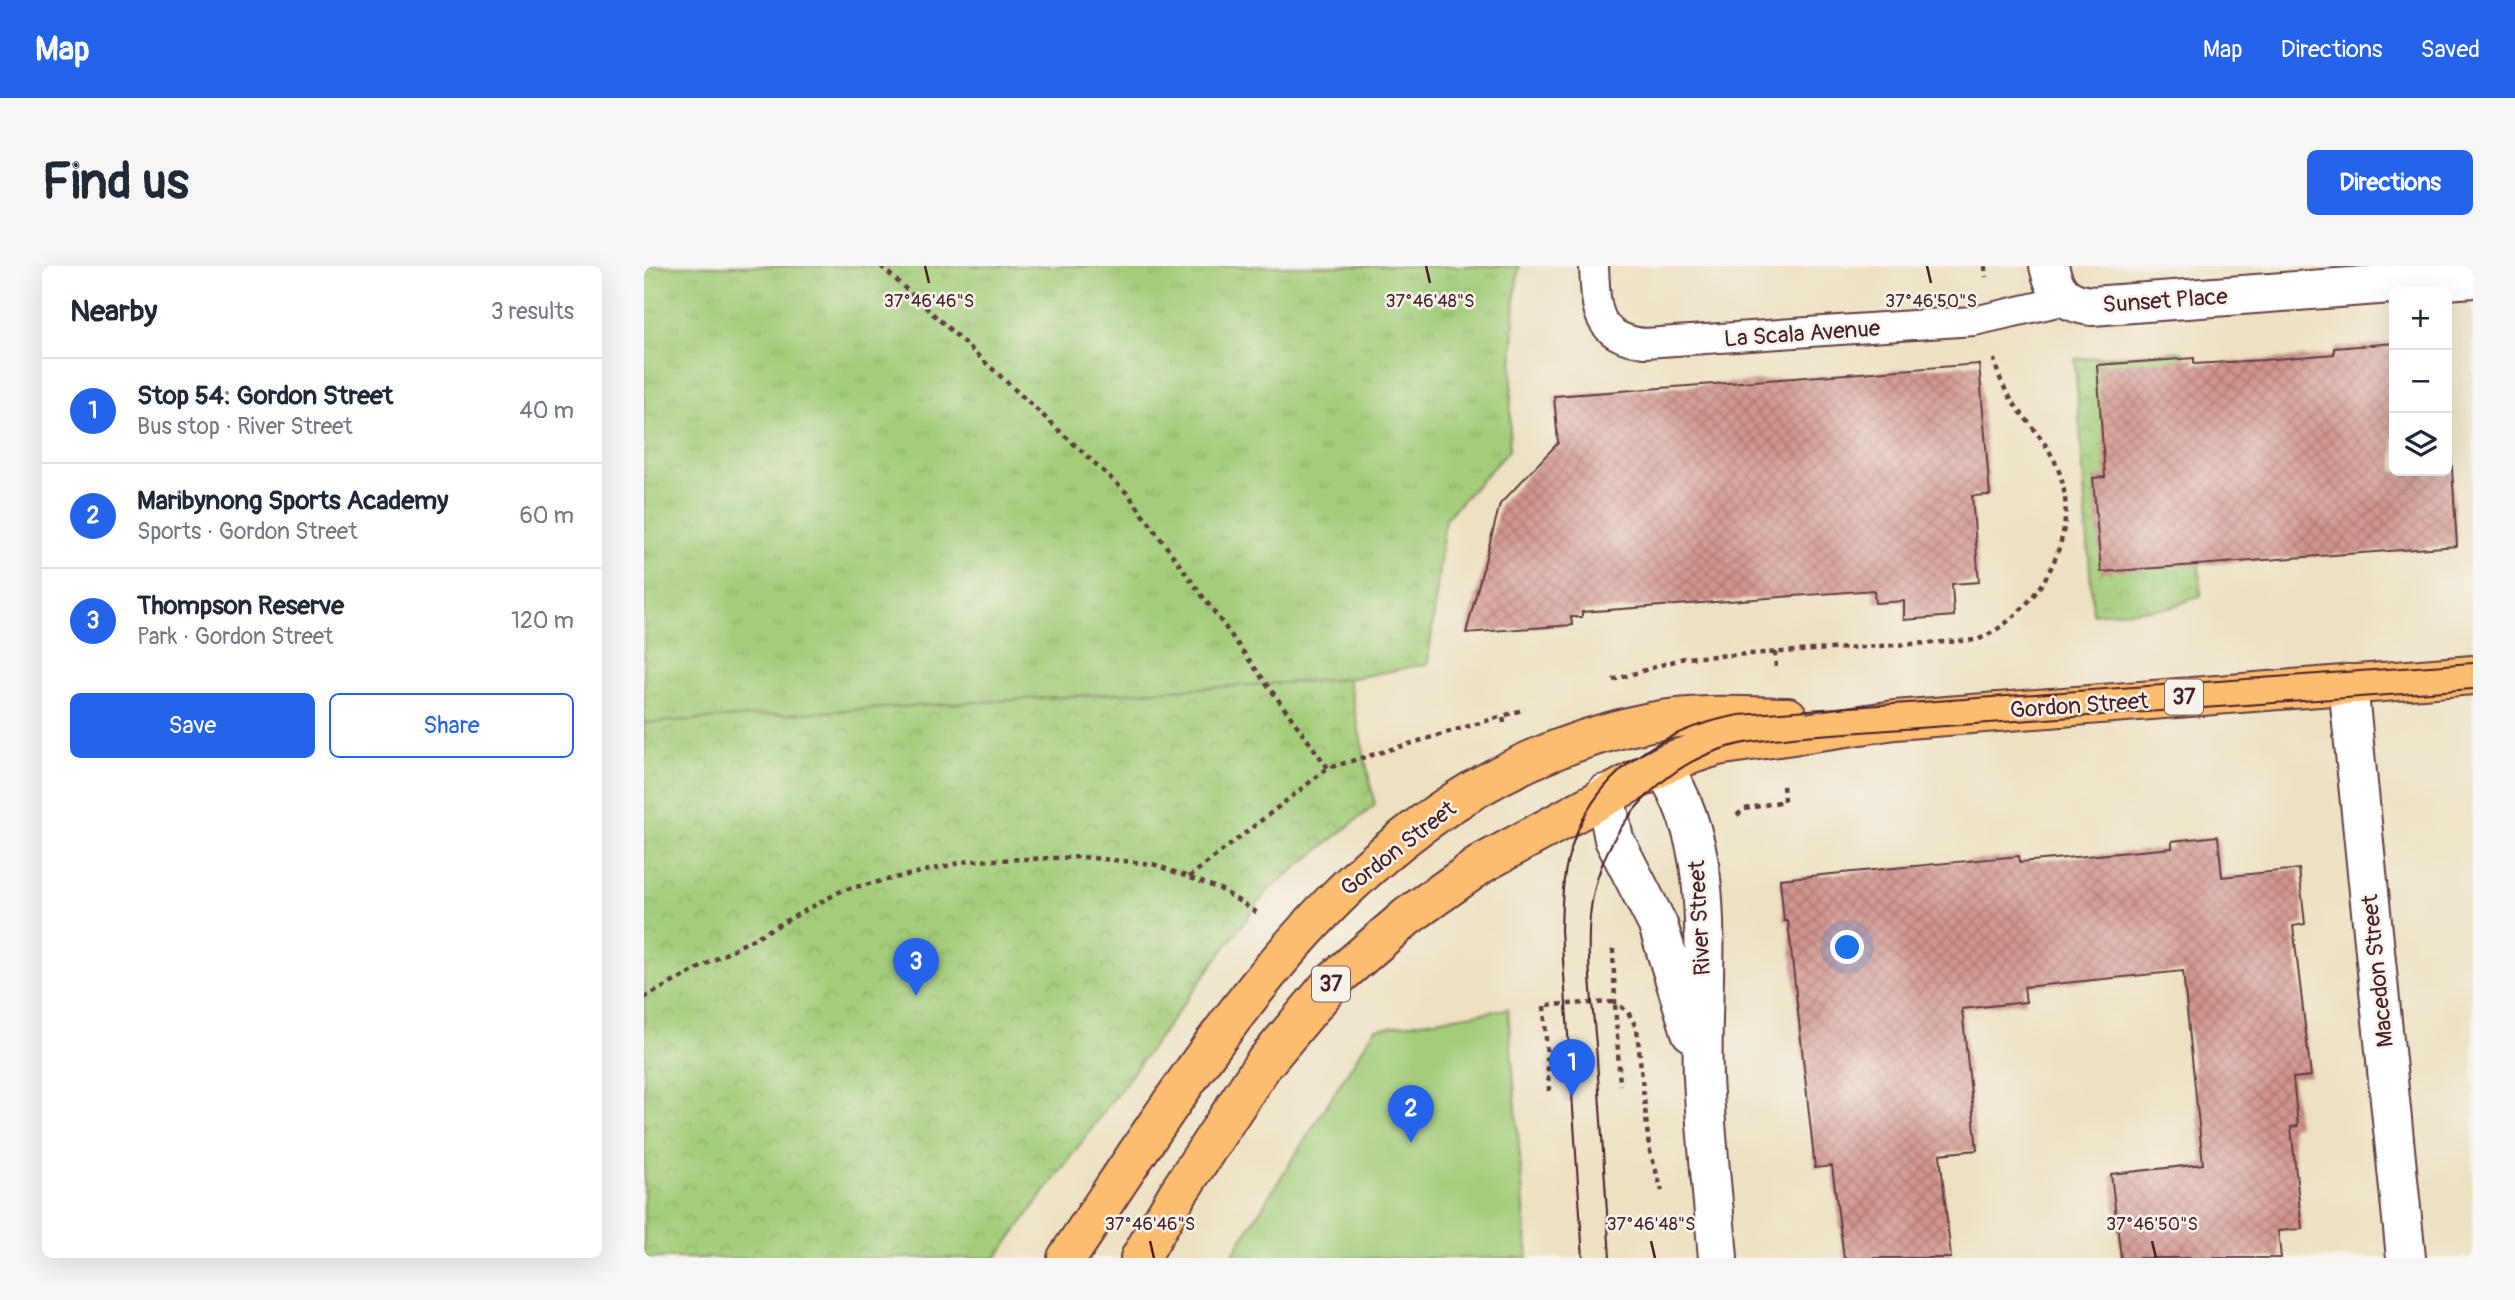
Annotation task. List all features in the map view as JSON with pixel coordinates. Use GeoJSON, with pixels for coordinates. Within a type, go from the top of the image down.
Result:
{"type":"FeatureCollection","features":[{"type":"Feature","properties":{"kind":"main road","name":"Gordon Street"},"geometry":{"type":"LineString","coordinates":[[1662,766],[1702,749],[1780,734],[1895,720],[2473,676]]}},
{"type":"Feature","properties":{"kind":"main road","name":"Gordon Street"},"geometry":{"type":"LineString","coordinates":[[1067,1258],[1184,1086],[1251,994],[1298,938],[1347,885],[1443,810],[1506,773],[1552,752],[1651,722],[1704,716],[1895,720]]}},
{"type":"Feature","properties":{"kind":"main road"},"geometry":{"type":"LineString","coordinates":[[1605,794],[1605,762],[1617,731],[1647,748],[1662,766]]}},
{"type":"Feature","properties":{"kind":"main road","name":"37"},"geometry":{"type":"LineString","coordinates":[[1140,1258],[1178,1193],[1262,1066],[1334,980],[1408,916],[1483,863],[1605,794],[1662,766]]}},
{"type":"Feature","properties":{"kind":"street"},"geometry":{"type":"LineString","coordinates":[[2049,266],[2056,290],[2067,300]]}},
{"type":"Feature","properties":{"kind":"street","name":"Sunset Place"},"geometry":{"type":"LineString","coordinates":[[2067,300],[2092,306],[2473,278]]}},
{"type":"Feature","properties":{"kind":"street","name":"Macedon Street"},"geometry":{"type":"LineString","coordinates":[[2348,684],[2406,1258]]}},
{"type":"Feature","properties":{"kind":"street","name":"River Street"},"geometry":{"type":"LineString","coordinates":[[1662,766],[1683,801],[1695,845],[1703,924],[1703,1077],[1717,1258]]}},
{"type":"Feature","properties":{"kind":"street","name":"River Street"},"geometry":{"type":"LineString","coordinates":[[1605,794],[1614,839],[1658,925],[1703,1077]]}},
{"type":"Feature","properties":{"kind":"lane","name":"La Scala Avenue"},"geometry":{"type":"LineString","coordinates":[[1594,266],[1595,292],[1602,321],[1618,338],[1655,344],[1989,319],[2067,300]]}},
{"type":"Feature","properties":{"kind":"path"},"geometry":{"type":"LineString","coordinates":[[881,266],[1128,494],[1328,768]]}},
{"type":"Feature","properties":{"kind":"path"},"geometry":{"type":"LineString","coordinates":[[1605,683],[1684,658],[1977,640],[1991,634],[2012,618],[2044,579],[2061,547],[2067,520],[2064,487],[2054,459],[2010,402],[1998,380],[1989,319]]}},
{"type":"Feature","properties":{"kind":"path"},"geometry":{"type":"LineString","coordinates":[[1188,877],[1328,768],[1529,708]]}},
{"type":"Feature","properties":{"kind":"path"},"geometry":{"type":"LineString","coordinates":[[1503,716],[1506,773]]}},
{"type":"Feature","properties":{"kind":"path"},"geometry":{"type":"LineString","coordinates":[[1695,845],[1745,810],[1784,801],[1780,734]]}},
{"type":"Feature","properties":{"kind":"path"},"geometry":{"type":"LineString","coordinates":[[644,998],[843,890],[968,862],[1082,858],[1153,864],[1220,889],[1298,938]]}},
{"type":"Feature","properties":{"kind":"path"},"geometry":{"type":"LineString","coordinates":[[1549,1091],[1544,1005],[1615,1002],[1620,1085]]}},
{"type":"Feature","properties":{"kind":"green space"},"geometry":{"type":"Polygon","coordinates":[[[644,266],[1519,266],[1515,296],[1509,450],[1445,519],[1428,664],[1348,679],[644,723],[644,266]]]}},
{"type":"Feature","properties":{"kind":"green space"},"geometry":{"type":"Polygon","coordinates":[[[2183,351],[2201,595],[2170,608],[2093,614],[2075,359],[2183,351]]]}},
{"type":"Feature","properties":{"kind":"green space"},"geometry":{"type":"Polygon","coordinates":[[[1348,679],[1375,805],[1267,891],[996,1258],[644,1258],[644,723],[1348,679]]]}},
{"type":"Feature","properties":{"kind":"green space"},"geometry":{"type":"Polygon","coordinates":[[[1508,1009],[1528,1258],[1230,1258],[1375,1029],[1508,1009]]]}},
{"type":"Feature","properties":{"kind":"building"},"geometry":{"type":"Polygon","coordinates":[[[2389,343],[2389,476],[2452,476],[2452,468],[2457,546],[2101,572],[2093,478],[2105,477],[2097,365],[2194,358],[2194,364],[2264,360],[2334,354],[2334,348],[2389,343]]]}},
{"type":"Feature","properties":{"kind":"building"},"geometry":{"type":"Polygon","coordinates":[[[1979,364],[1990,495],[1972,496],[1979,582],[1952,584],[1954,616],[1904,620],[1904,601],[1875,603],[1874,590],[1582,612],[1582,617],[1571,617],[1572,625],[1466,633],[1500,504],[1558,443],[1554,396],[1979,364]]]}},
{"type":"Feature","properties":{"kind":"building"},"geometry":{"type":"Polygon","coordinates":[[[2218,836],[2222,877],[2299,869],[2305,924],[2293,926],[2311,1076],[2293,1078],[2298,1126],[2291,1127],[2302,1229],[2278,1231],[2281,1258],[2121,1258],[2111,1174],[2203,1164],[2183,971],[2024,987],[2026,1002],[1962,1009],[1977,1150],[1940,1154],[1951,1258],[1844,1258],[1832,1166],[1815,1168],[1788,921],[1784,921],[1780,879],[2019,856],[2020,862],[2172,848],[2172,841],[2218,836]]]}},
{"type":"Feature","properties":{"kind":"tram line"},"geometry":{"type":"LineString","coordinates":[[1583,1258],[1561,930],[1564,883],[1569,855],[1579,826],[1594,801],[1612,779],[1633,760],[1683,731],[1739,715],[2473,663]]}},
{"type":"Feature","properties":{"kind":"tram line"},"geometry":{"type":"LineString","coordinates":[[1610,1258],[1589,968],[1591,909],[1602,865],[1629,817],[1646,796],[1689,763],[1740,744],[1804,736],[2473,689]]}},
{"type":"Feature","properties":{"kind":"place","name":"Thompson Reserve"},"geometry":{"type":"Point","coordinates":[916,996]}},
{"type":"Feature","properties":{"kind":"place","name":"Stop 54: Gordon Street"},"geometry":{"type":"Point","coordinates":[1572,1097]}},
{"type":"Feature","properties":{"kind":"place","name":"Maribynong Sports Academy"},"geometry":{"type":"Point","coordinates":[1411,1143]}}]}
